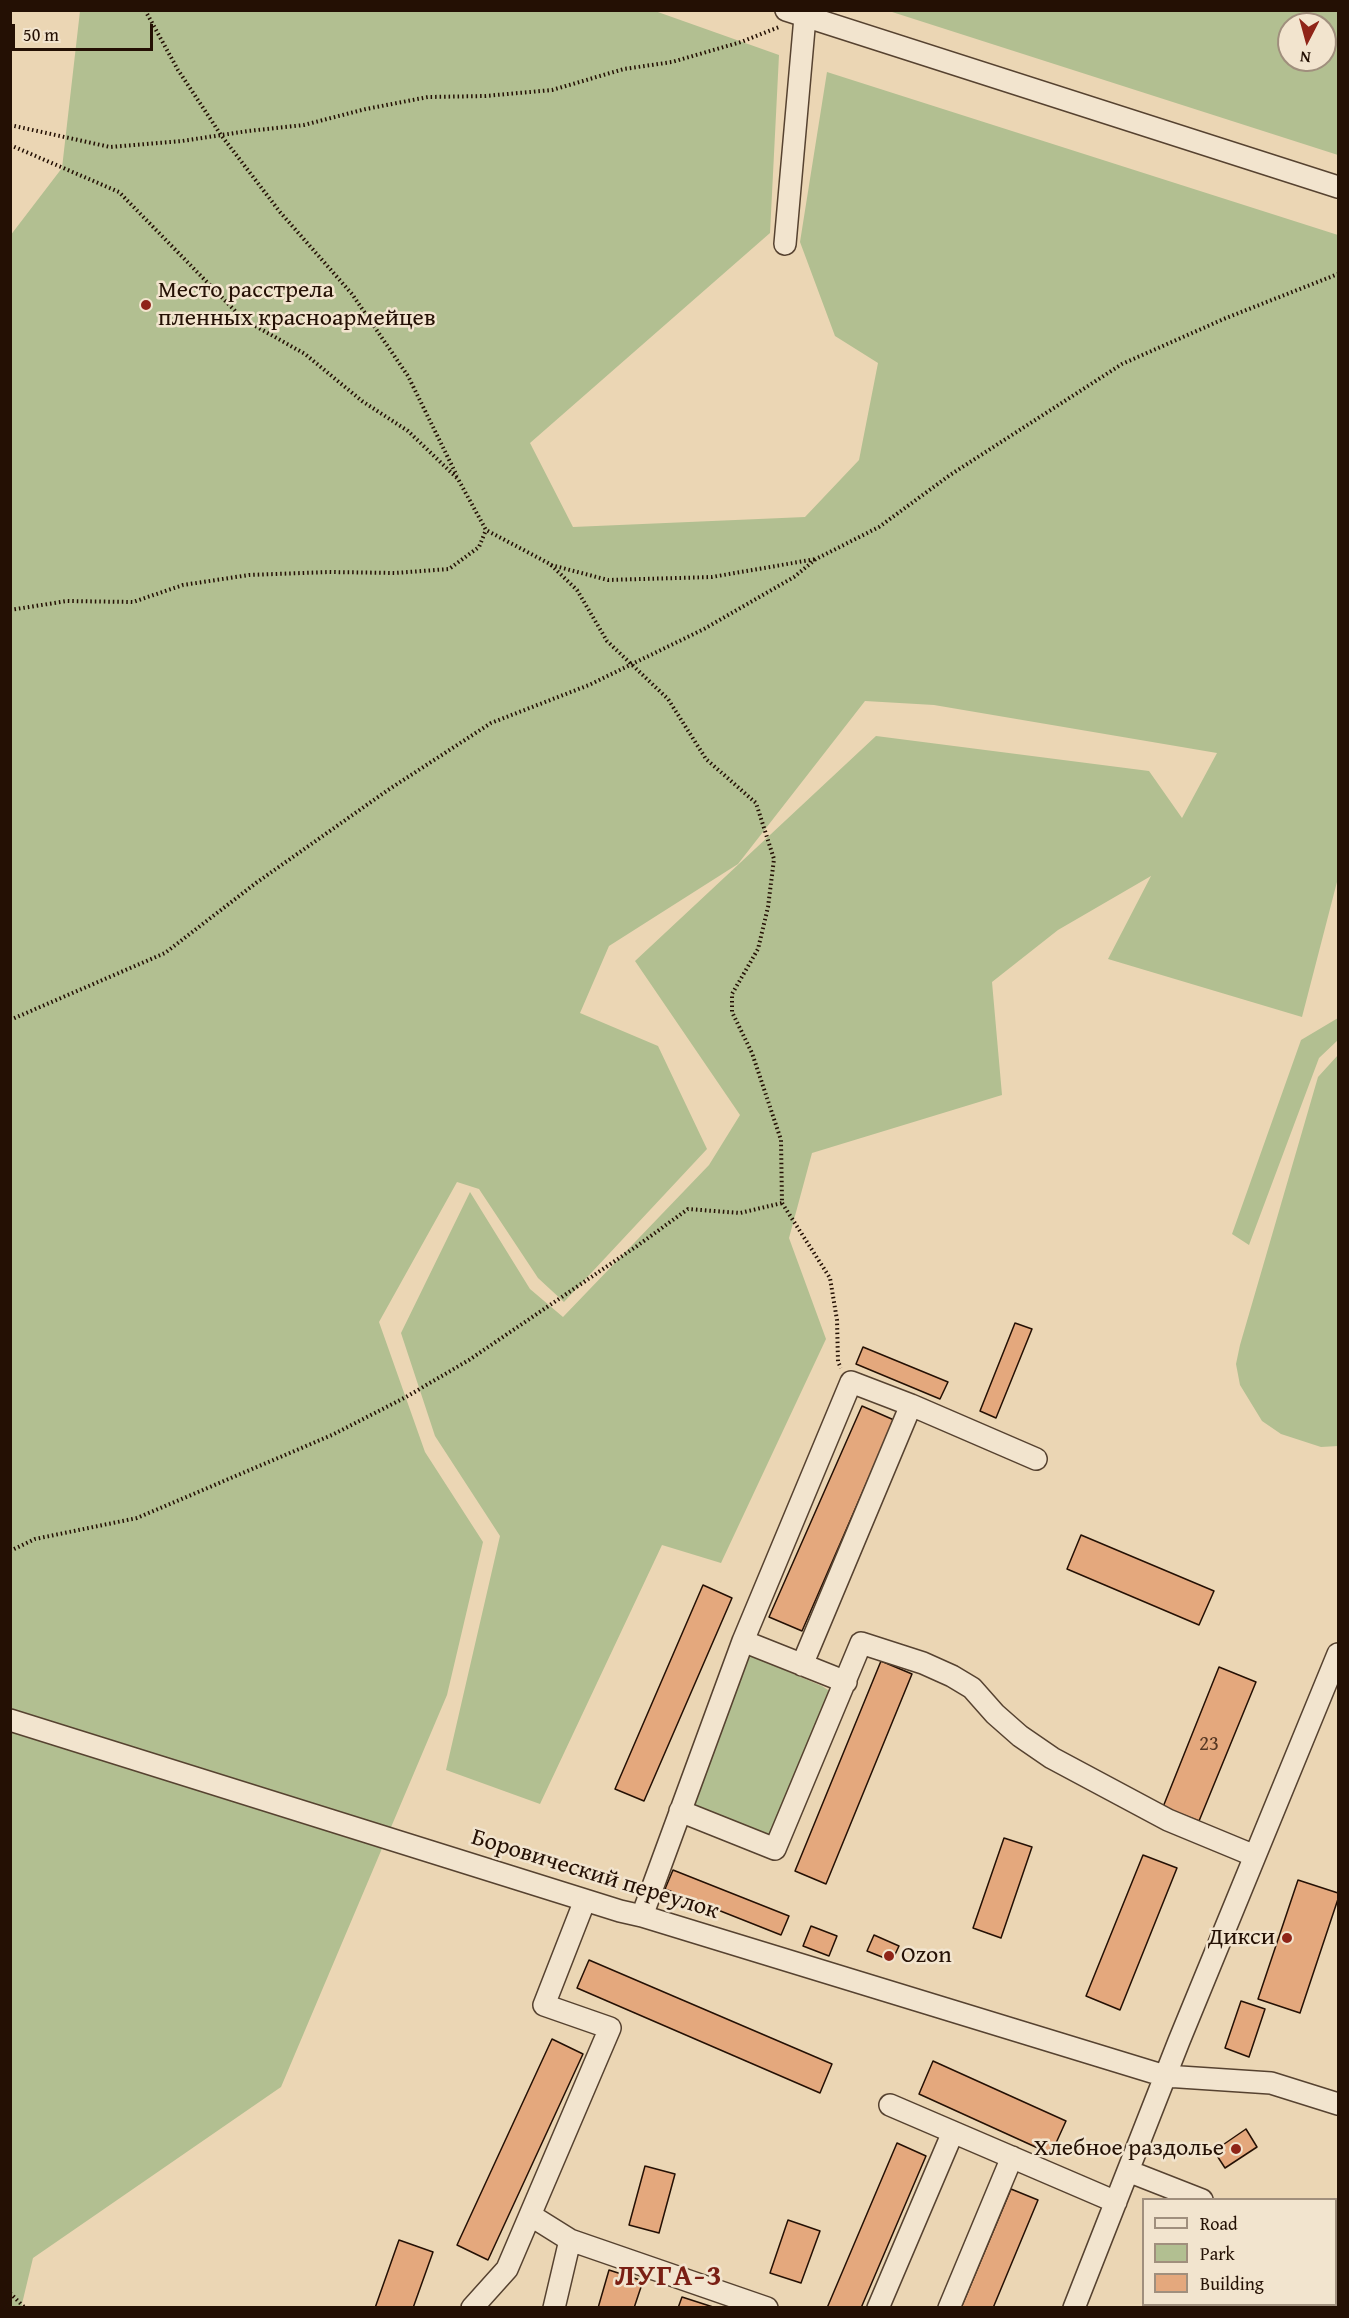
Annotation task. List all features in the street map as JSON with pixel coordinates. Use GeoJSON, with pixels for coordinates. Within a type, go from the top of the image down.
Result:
{"type":"FeatureCollection","features":[{"type":"Feature","properties":{"kind":"street"},"geometry":{"type":"LineString","coordinates":[[785,244],[796,14],[1338,187]]}},
{"type":"Feature","properties":{"kind":"street"},"geometry":{"type":"LineString","coordinates":[[642,1916],[743,1641],[851,1382],[1036,1459]]}},
{"type":"Feature","properties":{"kind":"street"},"geometry":{"type":"LineString","coordinates":[[802,1665],[911,1406]]}},
{"type":"Feature","properties":{"kind":"street"},"geometry":{"type":"LineString","coordinates":[[743,1641],[846,1682]]}},
{"type":"Feature","properties":{"kind":"street"},"geometry":{"type":"LineString","coordinates":[[680,1811],[775,1849],[861,1643],[923,1663],[972,1688],[1020,1737],[1052,1758],[1168,1820],[1255,1856]]}},
{"type":"Feature","properties":{"kind":"street"},"geometry":{"type":"LineString","coordinates":[[1074,2307],[1165,2076],[1338,1654]]}},
{"type":"Feature","properties":{"kind":"street","name":"Боровический переулок"},"geometry":{"type":"LineString","coordinates":[[10,1720],[585,1900],[1165,2076],[1271,2083],[1338,2104]]}},
{"type":"Feature","properties":{"kind":"street"},"geometry":{"type":"LineString","coordinates":[[472,2307],[507,2270],[610,2028],[544,2005],[585,1900]]}},
{"type":"Feature","properties":{"kind":"street"},"geometry":{"type":"LineString","coordinates":[[890,2105],[1116,2202]]}},
{"type":"Feature","properties":{"kind":"street"},"geometry":{"type":"LineString","coordinates":[[878,2307],[953,2132]]}},
{"type":"Feature","properties":{"kind":"street"},"geometry":{"type":"LineString","coordinates":[[949,2307],[1012,2157]]}},
{"type":"Feature","properties":{"kind":"street"},"geometry":{"type":"LineString","coordinates":[[1128,2171],[1199,2198]]}},
{"type":"Feature","properties":{"kind":"street"},"geometry":{"type":"LineString","coordinates":[[530,2215],[570,2240],[767,2307]]}},
{"type":"Feature","properties":{"kind":"street"},"geometry":{"type":"LineString","coordinates":[[554,2307],[570,2240]]}},
{"type":"Feature","properties":{"kind":"path"},"geometry":{"type":"LineString","coordinates":[[145,10],[178,70],[221,135],[280,212],[352,294],[408,376],[458,479],[486,530],[550,564],[608,580],[712,577],[816,558]]}},
{"type":"Feature","properties":{"kind":"path"},"geometry":{"type":"LineString","coordinates":[[10,125],[110,147],[182,141],[304,125],[366,109],[428,97],[484,96],[552,90],[624,69],[672,62],[741,42],[796,14]]}},
{"type":"Feature","properties":{"kind":"path"},"geometry":{"type":"LineString","coordinates":[[10,144],[119,192],[243,319],[305,354],[362,401],[408,431],[458,479]]}},
{"type":"Feature","properties":{"kind":"path"},"geometry":{"type":"LineString","coordinates":[[10,1020],[165,953],[256,883],[388,790],[491,723],[589,686],[704,629],[794,577],[816,558],[879,526],[950,475],[1122,364],[1226,318],[1338,274]]}},
{"type":"Feature","properties":{"kind":"path"},"geometry":{"type":"LineString","coordinates":[[10,610],[67,601],[133,602],[183,585],[249,575],[329,572],[396,573],[449,568],[479,547],[486,530]]}},
{"type":"Feature","properties":{"kind":"path"},"geometry":{"type":"LineString","coordinates":[[550,564],[577,590],[607,641],[668,699],[706,759],[756,803],[774,859],[768,907],[758,949],[732,994],[732,1012],[752,1053],[781,1140],[782,1203],[831,1278],[837,1320],[838,1362],[851,1382]]}},
{"type":"Feature","properties":{"kind":"path"},"geometry":{"type":"LineString","coordinates":[[10,1551],[35,1539],[137,1518],[332,1435],[406,1397],[469,1360],[688,1209],[740,1213],[782,1203]]}},
{"type":"Feature","properties":{"kind":"path"},"geometry":{"type":"LineString","coordinates":[[10,2293],[25,2307]]}},
{"type":"Feature","properties":{"kind":"green space"},"geometry":{"type":"Polygon","coordinates":[[[80,11],[655,11],[779,55],[770,233],[530,443],[573,527],[805,517],[859,460],[878,363],[835,336],[800,242],[827,72],[1338,235],[1338,878],[1302,1017],[1108,959],[1151,876],[1058,930],[992,982],[1002,1095],[812,1153],[789,1238],[826,1339],[721,1563],[662,1545],[540,1804],[446,1770],[500,1536],[435,1436],[401,1333],[470,1192],[530,1289],[563,1317],[709,1165],[740,1115],[635,961],[876,736],[1149,771],[1182,818],[1217,753],[934,705],[865,701],[738,864],[609,946],[580,1013],[658,1046],[707,1149],[564,1302],[538,1278],[479,1189],[457,1182],[379,1322],[425,1452],[483,1542],[447,1695],[281,2087],[33,2258],[21,2308],[10,2307],[10,236],[62,168],[80,11]]]}},
{"type":"Feature","properties":{"kind":"green space"},"geometry":{"type":"Polygon","coordinates":[[[889,11],[1338,11],[1338,155],[889,11]]]}},
{"type":"Feature","properties":{"kind":"green space"},"geometry":{"type":"Polygon","coordinates":[[[1338,1018],[1338,1040],[1319,1058],[1249,1245],[1232,1234],[1301,1040],[1338,1018]]]}},
{"type":"Feature","properties":{"kind":"green space"},"geometry":{"type":"Polygon","coordinates":[[[1338,1055],[1338,1446],[1321,1447],[1281,1434],[1262,1421],[1240,1385],[1236,1364],[1318,1077],[1338,1055]]]}},
{"type":"Feature","properties":{"kind":"green space"},"geometry":{"type":"Polygon","coordinates":[[[744,1656],[751,1656],[831,1692],[768,1838],[687,1802],[744,1656]]]}},
{"type":"Feature","properties":{"kind":"building"},"geometry":{"type":"Polygon","coordinates":[[[1015,1323],[1032,1329],[996,1418],[980,1411],[1015,1323]]]}},
{"type":"Feature","properties":{"kind":"building"},"geometry":{"type":"Polygon","coordinates":[[[863,1347],[948,1382],[940,1399],[856,1364],[863,1347]]]}},
{"type":"Feature","properties":{"kind":"building"},"geometry":{"type":"Polygon","coordinates":[[[862,1406],[894,1420],[802,1631],[769,1617],[862,1406]]]}},
{"type":"Feature","properties":{"kind":"building"},"geometry":{"type":"Polygon","coordinates":[[[1081,1535],[1214,1591],[1199,1625],[1067,1569],[1081,1535]]]}},
{"type":"Feature","properties":{"kind":"building"},"geometry":{"type":"Polygon","coordinates":[[[703,1585],[732,1598],[644,1801],[615,1789],[703,1585]]]}},
{"type":"Feature","properties":{"kind":"building"},"geometry":{"type":"Polygon","coordinates":[[[881,1661],[912,1674],[826,1884],[795,1871],[881,1661]]]}},
{"type":"Feature","properties":{"kind":"building"},"geometry":{"type":"Polygon","coordinates":[[[1219,1667],[1256,1682],[1199,1821],[1163,1807],[1219,1667]]]}},
{"type":"Feature","properties":{"kind":"building"},"geometry":{"type":"Polygon","coordinates":[[[1004,1838],[1032,1847],[1001,1938],[973,1928],[1004,1838]]]}},
{"type":"Feature","properties":{"kind":"building"},"geometry":{"type":"Polygon","coordinates":[[[1143,1855],[1177,1868],[1120,2010],[1086,1996],[1143,1855]]]}},
{"type":"Feature","properties":{"kind":"building"},"geometry":{"type":"Polygon","coordinates":[[[673,1870],[789,1916],[781,1935],[665,1889],[673,1870]]]}},
{"type":"Feature","properties":{"kind":"building"},"geometry":{"type":"Polygon","coordinates":[[[1298,1880],[1338,1893],[1338,1899],[1300,2013],[1258,1999],[1298,1880]]]}},
{"type":"Feature","properties":{"kind":"building"},"geometry":{"type":"Polygon","coordinates":[[[811,1926],[837,1936],[829,1956],[803,1946],[811,1926]]]}},
{"type":"Feature","properties":{"kind":"building"},"geometry":{"type":"Polygon","coordinates":[[[874,1935],[899,1946],[892,1961],[867,1951],[874,1935]]]}},
{"type":"Feature","properties":{"kind":"building"},"geometry":{"type":"Polygon","coordinates":[[[589,1960],[832,2064],[820,2093],[577,1988],[589,1960]]]}},
{"type":"Feature","properties":{"kind":"building"},"geometry":{"type":"Polygon","coordinates":[[[1241,2001],[1265,2009],[1249,2057],[1225,2048],[1241,2001]]]}},
{"type":"Feature","properties":{"kind":"building"},"geometry":{"type":"Polygon","coordinates":[[[552,2039],[583,2054],[488,2260],[457,2245],[552,2039]]]}},
{"type":"Feature","properties":{"kind":"building"},"geometry":{"type":"Polygon","coordinates":[[[933,2061],[1066,2121],[1051,2154],[919,2094],[933,2061]]]}},
{"type":"Feature","properties":{"kind":"building","name":"Хлебное раздолье"},"geometry":{"type":"Polygon","coordinates":[[[1246,2129],[1257,2147],[1225,2168],[1214,2151],[1246,2129]]]}},
{"type":"Feature","properties":{"kind":"building"},"geometry":{"type":"Polygon","coordinates":[[[897,2143],[926,2156],[861,2308],[827,2308],[897,2143]]]}},
{"type":"Feature","properties":{"kind":"building"},"geometry":{"type":"Polygon","coordinates":[[[645,2166],[675,2174],[659,2233],[629,2225],[645,2166]]]}},
{"type":"Feature","properties":{"kind":"building"},"geometry":{"type":"Polygon","coordinates":[[[1011,2189],[1038,2200],[993,2308],[961,2308],[1011,2189]]]}},
{"type":"Feature","properties":{"kind":"building"},"geometry":{"type":"Polygon","coordinates":[[[788,2220],[820,2231],[801,2283],[770,2273],[788,2220]]]}},
{"type":"Feature","properties":{"kind":"building"},"geometry":{"type":"Polygon","coordinates":[[[399,2240],[433,2252],[413,2308],[375,2308],[399,2240]]]}},
{"type":"Feature","properties":{"kind":"building"},"geometry":{"type":"Polygon","coordinates":[[[609,2270],[643,2281],[634,2308],[598,2308],[609,2270]]]}},
{"type":"Feature","properties":{"kind":"building"},"geometry":{"type":"Polygon","coordinates":[[[1338,2295],[1338,2308],[1297,2308],[1298,2306],[1337,2306],[1338,2295]]]}},
{"type":"Feature","properties":{"kind":"building"},"geometry":{"type":"Polygon","coordinates":[[[682,2297],[713,2307],[713,2308],[678,2308],[682,2297]]]}},
{"type":"Feature","properties":{"kind":"building"},"geometry":{"type":"Polygon","coordinates":[[[1147,2306],[1194,2306],[1194,2308],[1147,2308],[1147,2306]]]}},
{"type":"Feature","properties":{"kind":"place","name":"Место расстрела пленных красноармейцев"},"geometry":{"type":"Point","coordinates":[146,305]}},
{"type":"Feature","properties":{"kind":"place","name":"Дикси"},"geometry":{"type":"Point","coordinates":[1287,1938]}},
{"type":"Feature","properties":{"kind":"place","name":"Ozon"},"geometry":{"type":"Point","coordinates":[889,1956]}},
{"type":"Feature","properties":{"kind":"place","name":"Хлебное раздолье"},"geometry":{"type":"Point","coordinates":[1236,2149]}},
{"type":"Feature","properties":{"kind":"district","name":"ЛУГА-3"},"geometry":{"type":"Point","coordinates":[669,2277]}}]}
